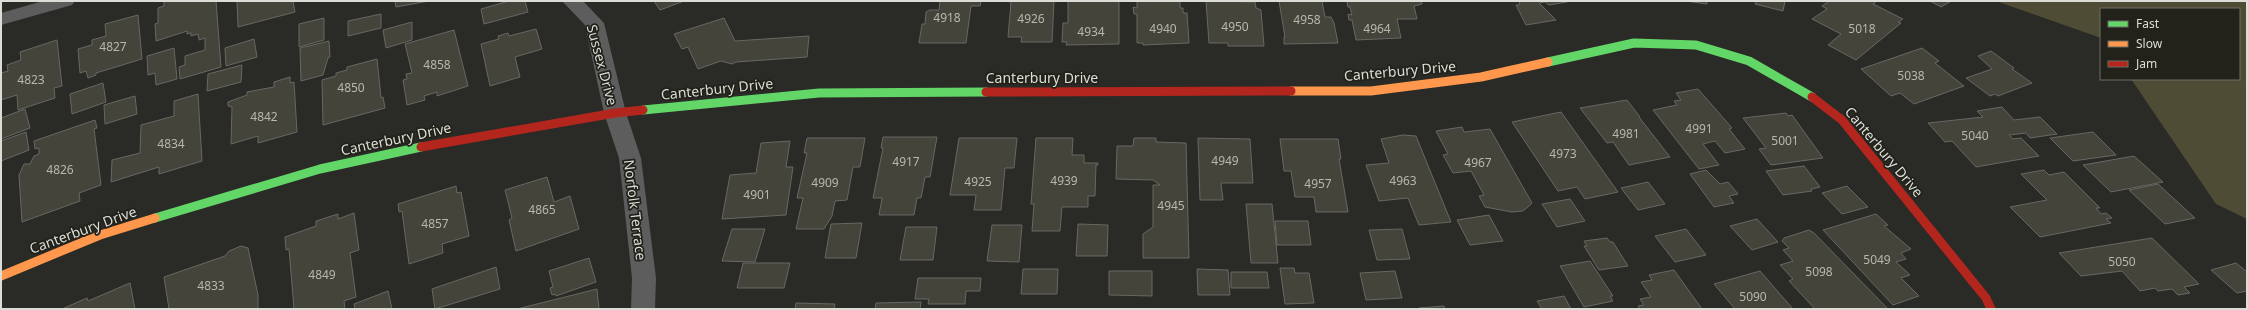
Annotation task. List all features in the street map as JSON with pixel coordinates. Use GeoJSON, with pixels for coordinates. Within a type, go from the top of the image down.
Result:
{"type":"FeatureCollection","features":[{"type":"Feature","properties":{"kind":"street"},"geometry":{"type":"LineString","coordinates":[[1,19],[65,1]]}},
{"type":"Feature","properties":{"kind":"street","name":"Sussex Drive"},"geometry":{"type":"LineString","coordinates":[[572,1],[594,23],[615,113]]}},
{"type":"Feature","properties":{"kind":"street","name":"Canterbury Drive"},"geometry":{"type":"LineString","coordinates":[[1,276],[100,235],[236,193],[386,153],[615,113],[819,93],[1371,90],[1481,77],[1634,43],[1696,46],[1749,61],[1805,91],[1842,120],[1986,298],[1991,309]]}},
{"type":"Feature","properties":{"kind":"street","name":"Norfolk Terrace"},"geometry":{"type":"LineString","coordinates":[[615,113],[630,158],[644,278],[643,309]]}},
{"type":"Feature","properties":{"kind":"shaded area"},"geometry":{"type":"Polygon","coordinates":[[[1996,1],[2247,1],[2247,219],[2216,204],[2132,80],[2240,80],[2240,8],[2100,8],[2100,38],[1996,1]]]}},
{"type":"Feature","properties":{"kind":"building"},"geometry":{"type":"Polygon","coordinates":[[[164,1],[216,1],[221,67],[180,79],[179,67],[185,65],[185,56],[205,50],[205,38],[199,40],[198,34],[191,36],[191,33],[187,34],[187,31],[156,41],[155,24],[158,23],[158,8],[164,6],[164,1]]]}},
{"type":"Feature","properties":{"kind":"building"},"geometry":{"type":"Polygon","coordinates":[[[237,1],[293,1],[295,12],[238,27],[237,1]]]}},
{"type":"Feature","properties":{"kind":"building"},"geometry":{"type":"Polygon","coordinates":[[[395,1],[429,1],[396,7],[395,1]]]}},
{"type":"Feature","properties":{"kind":"building"},"geometry":{"type":"Polygon","coordinates":[[[509,1],[525,1],[528,12],[484,24],[481,9],[509,1]]]}},
{"type":"Feature","properties":{"kind":"building"},"geometry":{"type":"Polygon","coordinates":[[[654,1],[684,1],[660,10],[654,1]]]}},
{"type":"Feature","properties":{"kind":"building"},"geometry":{"type":"Polygon","coordinates":[[[940,1],[981,1],[980,6],[971,6],[966,43],[919,43],[922,24],[925,24],[926,12],[930,10],[939,10],[940,1]]]}},
{"type":"Feature","properties":{"kind":"building"},"geometry":{"type":"Polygon","coordinates":[[[1004,1],[1054,1],[1052,42],[1021,42],[1022,37],[1008,37],[1011,2],[1004,1]]]}},
{"type":"Feature","properties":{"kind":"building"},"geometry":{"type":"Polygon","coordinates":[[[1068,1],[1119,1],[1119,44],[1066,45],[1067,42],[1062,42],[1063,23],[1068,23],[1068,1]]]}},
{"type":"Feature","properties":{"kind":"building"},"geometry":{"type":"Polygon","coordinates":[[[1137,1],[1180,1],[1180,8],[1183,8],[1183,13],[1187,13],[1189,43],[1143,45],[1143,43],[1137,43],[1137,14],[1134,14],[1133,7],[1137,8],[1137,1]]]}},
{"type":"Feature","properties":{"kind":"building"},"geometry":{"type":"Polygon","coordinates":[[[1206,1],[1255,2],[1256,8],[1261,10],[1264,46],[1228,46],[1228,43],[1209,43],[1206,1]]]}},
{"type":"Feature","properties":{"kind":"building"},"geometry":{"type":"Polygon","coordinates":[[[1279,1],[1322,1],[1325,17],[1331,17],[1334,23],[1338,43],[1284,44],[1285,37],[1279,1]]]}},
{"type":"Feature","properties":{"kind":"building"},"geometry":{"type":"Polygon","coordinates":[[[1421,1],[1422,4],[1414,6],[1417,19],[1397,19],[1401,38],[1356,40],[1352,20],[1349,20],[1348,14],[1352,15],[1350,7],[1348,7],[1347,2],[1421,1]]]}},
{"type":"Feature","properties":{"kind":"building"},"geometry":{"type":"Polygon","coordinates":[[[1520,1],[1572,1],[1549,5],[1545,2],[1539,3],[1556,20],[1526,25],[1516,5],[1519,5],[1520,1]]]}},
{"type":"Feature","properties":{"kind":"building"},"geometry":{"type":"Polygon","coordinates":[[[1686,1],[1707,1],[1707,4],[1686,1]]]}},
{"type":"Feature","properties":{"kind":"building"},"geometry":{"type":"Polygon","coordinates":[[[1756,1],[1785,1],[1783,11],[1755,4],[1756,1]]]}},
{"type":"Feature","properties":{"kind":"building"},"geometry":{"type":"Polygon","coordinates":[[[1829,1],[1877,1],[1873,4],[1903,19],[1898,22],[1901,23],[1856,60],[1828,45],[1841,34],[1812,19],[1827,9],[1822,6],[1829,1]]]}},
{"type":"Feature","properties":{"kind":"building"},"geometry":{"type":"Polygon","coordinates":[[[1930,1],[1951,1],[1941,7],[1930,1]]]}},
{"type":"Feature","properties":{"kind":"building"},"geometry":{"type":"Polygon","coordinates":[[[381,14],[381,28],[348,36],[348,21],[381,14]]]}},
{"type":"Feature","properties":{"kind":"building"},"geometry":{"type":"Polygon","coordinates":[[[138,15],[142,59],[96,73],[96,75],[88,78],[86,71],[80,73],[78,49],[92,45],[92,40],[106,36],[105,24],[138,15]]]}},
{"type":"Feature","properties":{"kind":"building"},"geometry":{"type":"Polygon","coordinates":[[[324,18],[324,40],[299,47],[299,24],[324,18]]]}},
{"type":"Feature","properties":{"kind":"building"},"geometry":{"type":"Polygon","coordinates":[[[724,18],[735,41],[809,36],[807,57],[736,62],[732,64],[721,61],[698,69],[688,47],[682,49],[674,34],[724,18]]]}},
{"type":"Feature","properties":{"kind":"building"},"geometry":{"type":"Polygon","coordinates":[[[412,22],[412,40],[386,48],[383,30],[412,22]]]}},
{"type":"Feature","properties":{"kind":"building"},"geometry":{"type":"Polygon","coordinates":[[[536,29],[542,49],[515,57],[520,77],[490,86],[481,44],[499,39],[498,36],[508,33],[509,36],[536,29]]]}},
{"type":"Feature","properties":{"kind":"building"},"geometry":{"type":"Polygon","coordinates":[[[454,30],[468,86],[437,96],[437,92],[424,96],[425,100],[407,105],[403,80],[407,79],[406,74],[412,73],[405,44],[454,30]]]}},
{"type":"Feature","properties":{"kind":"building"},"geometry":{"type":"Polygon","coordinates":[[[254,39],[257,57],[226,66],[225,48],[254,39]]]}},
{"type":"Feature","properties":{"kind":"building"},"geometry":{"type":"Polygon","coordinates":[[[57,40],[62,86],[54,88],[55,98],[18,110],[17,95],[1,100],[1,73],[8,71],[7,65],[21,60],[20,52],[57,40]]]}},
{"type":"Feature","properties":{"kind":"building"},"geometry":{"type":"Polygon","coordinates":[[[329,41],[330,57],[328,58],[323,75],[301,81],[300,48],[329,41]]]}},
{"type":"Feature","properties":{"kind":"building"},"geometry":{"type":"Polygon","coordinates":[[[174,48],[177,79],[156,85],[155,73],[148,75],[147,56],[174,48]]]}},
{"type":"Feature","properties":{"kind":"building"},"geometry":{"type":"Polygon","coordinates":[[[1922,48],[1939,61],[1935,63],[1964,86],[1914,104],[1900,93],[1891,96],[1861,69],[1922,48]]]}},
{"type":"Feature","properties":{"kind":"building"},"geometry":{"type":"Polygon","coordinates":[[[1991,51],[2014,68],[2012,69],[2032,83],[1998,96],[1995,94],[1990,96],[1966,78],[1992,69],[1978,56],[1991,51]]]}},
{"type":"Feature","properties":{"kind":"building"},"geometry":{"type":"Polygon","coordinates":[[[377,59],[381,98],[383,97],[385,108],[323,125],[322,80],[336,76],[336,73],[347,70],[347,67],[377,59]]]}},
{"type":"Feature","properties":{"kind":"building"},"geometry":{"type":"Polygon","coordinates":[[[242,65],[241,82],[207,91],[208,74],[242,65]]]}},
{"type":"Feature","properties":{"kind":"building"},"geometry":{"type":"Polygon","coordinates":[[[290,77],[290,83],[294,82],[297,132],[258,143],[258,136],[231,144],[232,107],[228,106],[228,102],[247,95],[247,92],[274,87],[274,82],[290,77]]]}},
{"type":"Feature","properties":{"kind":"building"},"geometry":{"type":"Polygon","coordinates":[[[103,83],[106,102],[72,114],[70,94],[103,83]]]}},
{"type":"Feature","properties":{"kind":"building"},"geometry":{"type":"Polygon","coordinates":[[[1698,89],[1732,128],[1729,129],[1745,149],[1725,153],[1715,141],[1703,144],[1719,165],[1699,169],[1653,110],[1677,105],[1674,101],[1681,100],[1676,93],[1698,89]]]}},
{"type":"Feature","properties":{"kind":"building"},"geometry":{"type":"Polygon","coordinates":[[[198,94],[202,161],[159,174],[159,167],[111,182],[112,160],[140,153],[141,125],[174,116],[174,101],[198,94]]]}},
{"type":"Feature","properties":{"kind":"building"},"geometry":{"type":"Polygon","coordinates":[[[135,96],[137,114],[105,124],[104,105],[135,96]]]}},
{"type":"Feature","properties":{"kind":"building"},"geometry":{"type":"Polygon","coordinates":[[[1627,100],[1670,157],[1629,165],[1613,142],[1607,143],[1580,108],[1627,100]]]}},
{"type":"Feature","properties":{"kind":"building"},"geometry":{"type":"Polygon","coordinates":[[[2002,107],[2014,120],[2040,117],[2057,134],[2030,138],[2026,133],[2009,135],[2013,139],[2021,138],[2039,156],[1976,167],[1952,141],[1945,142],[1928,123],[1983,117],[1977,111],[2002,107]]]}},
{"type":"Feature","properties":{"kind":"building"},"geometry":{"type":"Polygon","coordinates":[[[25,109],[30,128],[1,139],[1,118],[25,109]]]}},
{"type":"Feature","properties":{"kind":"building"},"geometry":{"type":"Polygon","coordinates":[[[1561,112],[1618,192],[1585,199],[1577,187],[1558,191],[1512,122],[1561,112]]]}},
{"type":"Feature","properties":{"kind":"building"},"geometry":{"type":"Polygon","coordinates":[[[1786,113],[1788,116],[1792,115],[1823,158],[1771,165],[1759,149],[1766,148],[1743,118],[1786,113]]]}},
{"type":"Feature","properties":{"kind":"building"},"geometry":{"type":"Polygon","coordinates":[[[95,120],[97,128],[94,129],[101,185],[79,193],[80,201],[22,222],[19,175],[24,164],[30,164],[34,156],[39,154],[39,148],[35,149],[34,141],[95,120]]]}},
{"type":"Feature","properties":{"kind":"building"},"geometry":{"type":"Polygon","coordinates":[[[1462,127],[1464,132],[1490,129],[1532,203],[1523,211],[1512,212],[1485,207],[1479,196],[1484,195],[1471,171],[1453,173],[1443,155],[1448,154],[1436,131],[1462,127]]]}},
{"type":"Feature","properties":{"kind":"building"},"geometry":{"type":"Polygon","coordinates":[[[26,132],[29,150],[1,161],[1,141],[26,132]]]}},
{"type":"Feature","properties":{"kind":"building"},"geometry":{"type":"Polygon","coordinates":[[[2093,132],[2116,155],[2073,161],[2050,138],[2093,132]]]}},
{"type":"Feature","properties":{"kind":"building"},"geometry":{"type":"Polygon","coordinates":[[[1403,135],[1416,136],[1451,222],[1419,225],[1408,198],[1379,201],[1366,165],[1389,163],[1381,139],[1403,135]]]}},
{"type":"Feature","properties":{"kind":"building"},"geometry":{"type":"Polygon","coordinates":[[[883,137],[937,137],[930,177],[925,177],[921,198],[917,198],[914,215],[879,215],[882,198],[873,198],[883,148],[881,148],[883,137]]]}},
{"type":"Feature","properties":{"kind":"building"},"geometry":{"type":"Polygon","coordinates":[[[807,138],[865,138],[860,167],[853,167],[847,200],[835,201],[832,216],[824,229],[796,229],[803,198],[797,198],[807,153],[804,153],[807,138]]]}},
{"type":"Feature","properties":{"kind":"building"},"geometry":{"type":"Polygon","coordinates":[[[959,138],[1017,138],[1014,168],[1005,168],[1001,210],[974,210],[976,195],[950,195],[959,138]]]}},
{"type":"Feature","properties":{"kind":"building"},"geometry":{"type":"Polygon","coordinates":[[[1036,138],[1073,138],[1072,155],[1084,155],[1084,163],[1098,163],[1098,165],[1096,165],[1095,196],[1088,196],[1088,207],[1062,207],[1060,231],[1032,231],[1034,204],[1031,204],[1036,138]]]}},
{"type":"Feature","properties":{"kind":"building"},"geometry":{"type":"Polygon","coordinates":[[[1134,138],[1156,138],[1156,142],[1186,143],[1189,258],[1143,258],[1143,234],[1153,227],[1153,185],[1160,185],[1153,180],[1116,179],[1117,146],[1133,146],[1134,138]]]}},
{"type":"Feature","properties":{"kind":"building"},"geometry":{"type":"Polygon","coordinates":[[[1198,138],[1250,139],[1253,183],[1221,183],[1223,200],[1200,200],[1198,138]]]}},
{"type":"Feature","properties":{"kind":"building"},"geometry":{"type":"Polygon","coordinates":[[[1280,139],[1338,139],[1341,159],[1339,159],[1348,212],[1316,212],[1314,197],[1295,197],[1291,171],[1284,171],[1280,139]]]}},
{"type":"Feature","properties":{"kind":"building"},"geometry":{"type":"Polygon","coordinates":[[[790,141],[786,167],[793,167],[786,215],[722,219],[730,175],[756,173],[761,143],[790,141]]]}},
{"type":"Feature","properties":{"kind":"building"},"geometry":{"type":"Polygon","coordinates":[[[2134,156],[2163,182],[2111,192],[2083,165],[2134,156]]]}},
{"type":"Feature","properties":{"kind":"building"},"geometry":{"type":"Polygon","coordinates":[[[1804,166],[1820,187],[1811,189],[1812,191],[1783,195],[1766,171],[1804,166]]]}},
{"type":"Feature","properties":{"kind":"building"},"geometry":{"type":"Polygon","coordinates":[[[1706,170],[1720,184],[1728,182],[1738,194],[1729,196],[1734,203],[1714,207],[1690,174],[1706,170]]]}},
{"type":"Feature","properties":{"kind":"building"},"geometry":{"type":"Polygon","coordinates":[[[2044,170],[2049,175],[2064,172],[2100,208],[2096,208],[2101,214],[2106,213],[2112,218],[2106,219],[2111,223],[2040,237],[2010,207],[2047,200],[2021,174],[2044,170]]]}},
{"type":"Feature","properties":{"kind":"building"},"geometry":{"type":"Polygon","coordinates":[[[547,177],[554,202],[570,196],[579,229],[516,251],[509,220],[512,218],[505,190],[547,177]]]}},
{"type":"Feature","properties":{"kind":"building"},"geometry":{"type":"Polygon","coordinates":[[[1648,182],[1665,204],[1638,210],[1621,188],[1648,182]]]}},
{"type":"Feature","properties":{"kind":"building"},"geometry":{"type":"Polygon","coordinates":[[[2158,184],[2195,218],[2165,224],[2129,190],[2158,184]]]}},
{"type":"Feature","properties":{"kind":"building"},"geometry":{"type":"Polygon","coordinates":[[[456,186],[457,193],[461,192],[469,236],[442,244],[443,253],[409,264],[402,211],[399,212],[398,204],[456,186]]]}},
{"type":"Feature","properties":{"kind":"building"},"geometry":{"type":"Polygon","coordinates":[[[1847,186],[1868,207],[1842,214],[1822,193],[1847,186]]]}},
{"type":"Feature","properties":{"kind":"building"},"geometry":{"type":"Polygon","coordinates":[[[1570,199],[1585,221],[1557,227],[1542,204],[1570,199]]]}},
{"type":"Feature","properties":{"kind":"building"},"geometry":{"type":"Polygon","coordinates":[[[1246,204],[1272,204],[1278,263],[1251,263],[1246,204]]]}},
{"type":"Feature","properties":{"kind":"building"},"geometry":{"type":"Polygon","coordinates":[[[354,213],[359,250],[350,253],[356,297],[344,301],[345,309],[294,309],[289,249],[286,250],[285,237],[316,226],[316,221],[338,214],[338,219],[354,213]]]}},
{"type":"Feature","properties":{"kind":"building"},"geometry":{"type":"Polygon","coordinates":[[[1876,214],[1888,225],[1884,226],[1911,249],[1901,253],[1906,259],[1896,262],[1910,275],[1901,278],[1919,296],[1893,305],[1823,230],[1876,214]]]}},
{"type":"Feature","properties":{"kind":"building"},"geometry":{"type":"Polygon","coordinates":[[[1489,215],[1503,241],[1470,245],[1457,220],[1489,215]]]}},
{"type":"Feature","properties":{"kind":"building"},"geometry":{"type":"Polygon","coordinates":[[[1757,219],[1778,242],[1752,250],[1730,226],[1757,219]]]}},
{"type":"Feature","properties":{"kind":"building"},"geometry":{"type":"Polygon","coordinates":[[[1275,221],[1308,221],[1311,245],[1277,245],[1275,221]]]}},
{"type":"Feature","properties":{"kind":"building"},"geometry":{"type":"Polygon","coordinates":[[[862,223],[856,258],[825,258],[831,224],[862,223]]]}},
{"type":"Feature","properties":{"kind":"building"},"geometry":{"type":"Polygon","coordinates":[[[1078,224],[1108,225],[1107,256],[1076,256],[1078,224]]]}},
{"type":"Feature","properties":{"kind":"building"},"geometry":{"type":"Polygon","coordinates":[[[992,225],[1022,225],[1019,262],[987,261],[992,225]]]}},
{"type":"Feature","properties":{"kind":"building"},"geometry":{"type":"Polygon","coordinates":[[[906,227],[937,227],[933,260],[900,260],[906,227]]]}},
{"type":"Feature","properties":{"kind":"building"},"geometry":{"type":"Polygon","coordinates":[[[732,229],[765,229],[755,262],[722,261],[732,229]]]}},
{"type":"Feature","properties":{"kind":"building"},"geometry":{"type":"Polygon","coordinates":[[[1402,229],[1410,259],[1377,260],[1369,230],[1402,229]]]}},
{"type":"Feature","properties":{"kind":"building"},"geometry":{"type":"Polygon","coordinates":[[[1686,229],[1706,255],[1675,262],[1655,236],[1686,229]]]}},
{"type":"Feature","properties":{"kind":"building"},"geometry":{"type":"Polygon","coordinates":[[[1809,230],[1814,233],[1888,309],[1815,309],[1789,281],[1793,279],[1780,265],[1793,261],[1783,250],[1789,248],[1782,241],[1784,238],[1809,230]]]}},
{"type":"Feature","properties":{"kind":"building"},"geometry":{"type":"Polygon","coordinates":[[[1607,238],[1610,242],[1613,242],[1628,266],[1599,270],[1584,246],[1587,246],[1584,241],[1607,238]]]}},
{"type":"Feature","properties":{"kind":"building"},"geometry":{"type":"Polygon","coordinates":[[[2152,238],[2199,284],[2184,287],[2190,293],[2178,295],[2172,289],[2158,291],[2155,288],[2140,291],[2122,271],[2081,276],[2059,253],[2152,238]]]}},
{"type":"Feature","properties":{"kind":"building"},"geometry":{"type":"Polygon","coordinates":[[[241,246],[248,248],[258,295],[258,309],[169,309],[164,277],[225,256],[229,251],[241,246]]]}},
{"type":"Feature","properties":{"kind":"building"},"geometry":{"type":"Polygon","coordinates":[[[589,258],[596,282],[556,296],[555,294],[552,295],[550,288],[553,287],[549,271],[589,258]]]}},
{"type":"Feature","properties":{"kind":"building"},"geometry":{"type":"Polygon","coordinates":[[[1590,261],[1613,296],[1610,296],[1613,301],[1584,307],[1560,266],[1590,261]]]}},
{"type":"Feature","properties":{"kind":"building"},"geometry":{"type":"Polygon","coordinates":[[[743,263],[790,263],[784,288],[737,288],[743,263]]]}},
{"type":"Feature","properties":{"kind":"building"},"geometry":{"type":"Polygon","coordinates":[[[2236,263],[2247,272],[2247,291],[2237,293],[2211,270],[2236,263]]]}},
{"type":"Feature","properties":{"kind":"building"},"geometry":{"type":"Polygon","coordinates":[[[496,267],[500,289],[435,309],[432,289],[496,267]]]}},
{"type":"Feature","properties":{"kind":"building"},"geometry":{"type":"Polygon","coordinates":[[[1280,268],[1294,268],[1295,273],[1309,273],[1314,303],[1285,304],[1280,268]]]}},
{"type":"Feature","properties":{"kind":"building"},"geometry":{"type":"Polygon","coordinates":[[[1023,269],[1058,269],[1057,294],[1021,294],[1023,269]]]}},
{"type":"Feature","properties":{"kind":"building"},"geometry":{"type":"Polygon","coordinates":[[[1197,269],[1228,270],[1230,295],[1198,295],[1197,269]]]}},
{"type":"Feature","properties":{"kind":"building"},"geometry":{"type":"Polygon","coordinates":[[[1674,270],[1702,309],[1640,309],[1638,306],[1644,305],[1640,299],[1651,297],[1641,282],[1652,280],[1649,275],[1674,270]]]}},
{"type":"Feature","properties":{"kind":"building"},"geometry":{"type":"Polygon","coordinates":[[[1109,271],[1152,271],[1152,296],[1109,295],[1109,271]]]}},
{"type":"Feature","properties":{"kind":"building"},"geometry":{"type":"Polygon","coordinates":[[[1395,271],[1402,298],[1366,300],[1360,273],[1395,271]]]}},
{"type":"Feature","properties":{"kind":"building"},"geometry":{"type":"Polygon","coordinates":[[[1760,271],[1793,309],[1735,309],[1714,284],[1760,271]]]}},
{"type":"Feature","properties":{"kind":"building"},"geometry":{"type":"Polygon","coordinates":[[[1231,272],[1267,272],[1269,288],[1231,288],[1231,272]]]}},
{"type":"Feature","properties":{"kind":"building"},"geometry":{"type":"Polygon","coordinates":[[[918,278],[981,278],[980,291],[966,291],[965,304],[928,304],[929,299],[915,299],[918,278]]]}},
{"type":"Feature","properties":{"kind":"building"},"geometry":{"type":"Polygon","coordinates":[[[130,283],[135,309],[62,309],[87,298],[88,301],[130,283]]]}},
{"type":"Feature","properties":{"kind":"building"},"geometry":{"type":"Polygon","coordinates":[[[597,289],[599,309],[517,309],[597,289]]]}},
{"type":"Feature","properties":{"kind":"building"},"geometry":{"type":"Polygon","coordinates":[[[388,291],[392,309],[355,309],[354,304],[388,291]]]}},
{"type":"Feature","properties":{"kind":"building"},"geometry":{"type":"Polygon","coordinates":[[[1564,296],[1571,309],[1542,309],[1537,301],[1564,296]]]}},
{"type":"Feature","properties":{"kind":"building"},"geometry":{"type":"Polygon","coordinates":[[[921,302],[920,309],[875,309],[876,303],[921,302]]]}},
{"type":"Feature","properties":{"kind":"building"},"geometry":{"type":"Polygon","coordinates":[[[796,303],[835,304],[834,309],[795,309],[796,303]]]}},
{"type":"Feature","properties":{"kind":"building"},"geometry":{"type":"Polygon","coordinates":[[[1444,306],[1445,309],[1419,308],[1444,306]]]}},
{"type":"Feature","properties":{"kind":"traffic: fast"},"geometry":{"type":"LineString","coordinates":[[1548,62],[1634,43],[1696,45],[1749,61],[1812,97]]}},
{"type":"Feature","properties":{"kind":"traffic: fast"},"geometry":{"type":"LineString","coordinates":[[643,110],[819,93],[986,92]]}},
{"type":"Feature","properties":{"kind":"traffic: fast"},"geometry":{"type":"LineString","coordinates":[[155,218],[320,169],[421,147]]}},
{"type":"Feature","properties":{"kind":"traffic: slow"},"geometry":{"type":"LineString","coordinates":[[1291,91],[1371,91],[1481,77],[1548,62]]}},
{"type":"Feature","properties":{"kind":"traffic: slow"},"geometry":{"type":"LineString","coordinates":[[1,276],[100,235],[155,218]]}},
{"type":"Feature","properties":{"kind":"traffic: jam"},"geometry":{"type":"LineString","coordinates":[[986,92],[1291,91]]}},
{"type":"Feature","properties":{"kind":"traffic: jam"},"geometry":{"type":"LineString","coordinates":[[1812,97],[1842,120],[1986,298],[1991,309]]}},
{"type":"Feature","properties":{"kind":"traffic: jam"},"geometry":{"type":"LineString","coordinates":[[421,147],[615,113],[643,110]]}}]}
